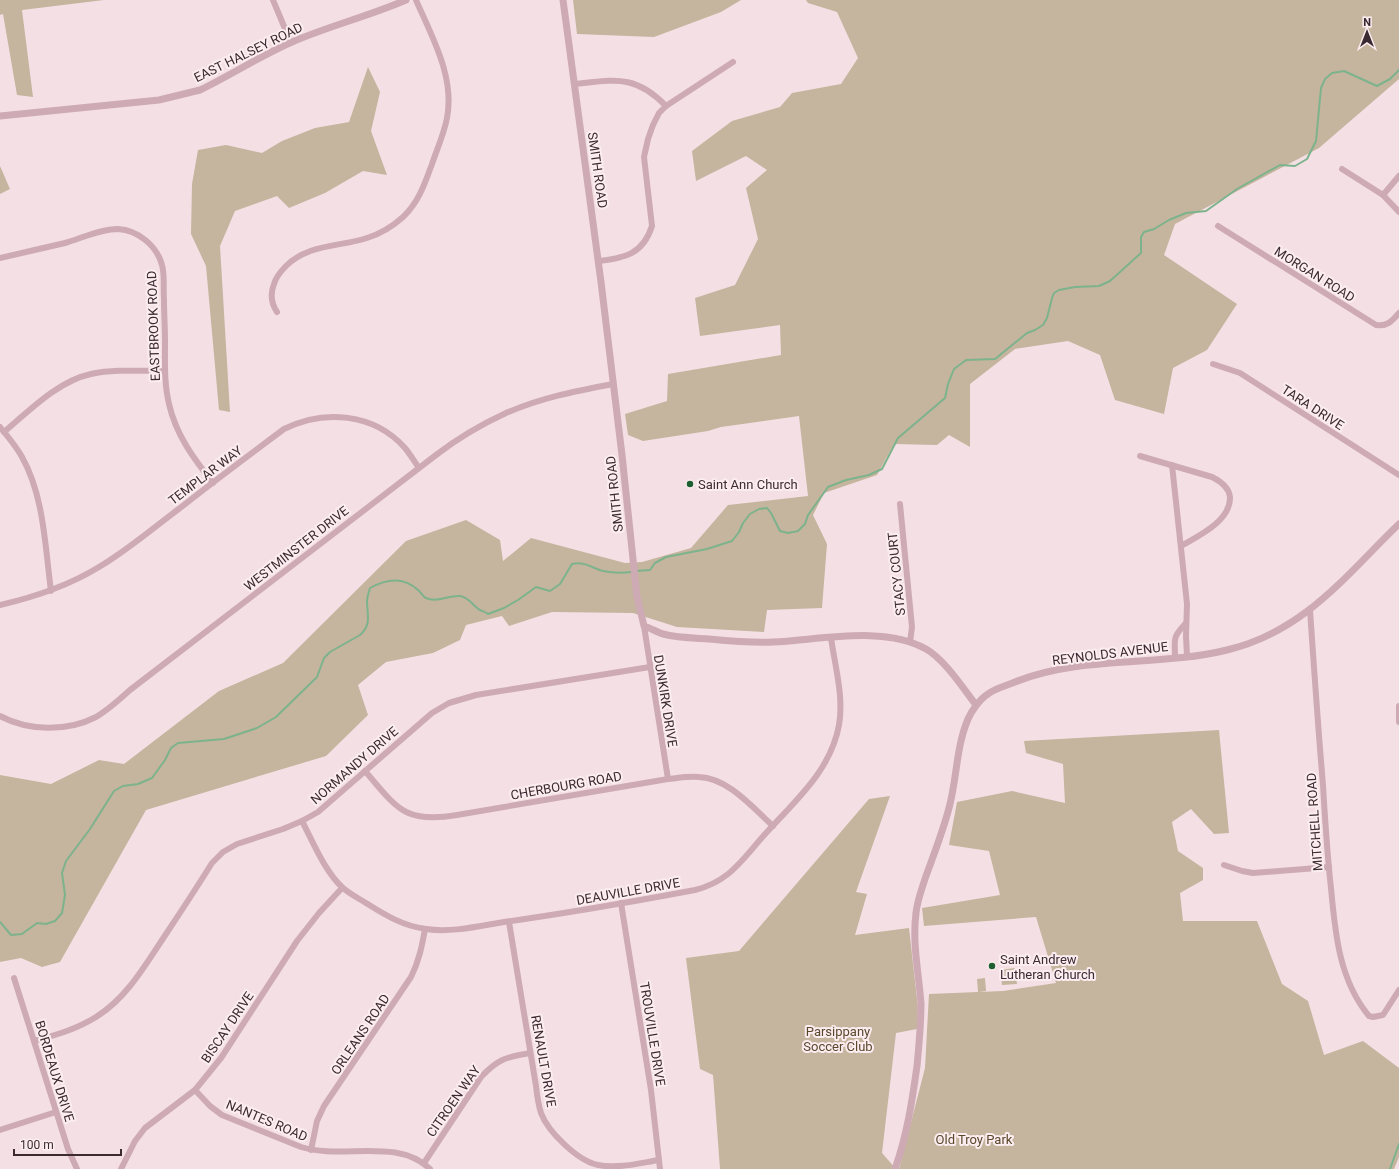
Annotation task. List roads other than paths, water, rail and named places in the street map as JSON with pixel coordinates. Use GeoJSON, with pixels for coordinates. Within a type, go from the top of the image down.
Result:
{"type":"FeatureCollection","features":[{"type":"Feature","properties":{"kind":"street"},"geometry":{"type":"LineString","coordinates":[[273,0],[291,43]]}},
{"type":"Feature","properties":{"kind":"street","name":"EAST HALSEY ROAD"},"geometry":{"type":"LineString","coordinates":[[0,116],[159,100],[185,95],[200,90],[291,43],[328,27],[386,9],[406,0]]}},
{"type":"Feature","properties":{"kind":"street"},"geometry":{"type":"LineString","coordinates":[[277,312],[271,300],[272,290],[278,277],[290,262],[316,248],[366,238],[386,230],[404,216],[413,206],[423,189],[445,127],[449,106],[449,93],[443,65],[416,0]]}},
{"type":"Feature","properties":{"kind":"street","name":"SMITH ROAD"},"geometry":{"type":"LineString","coordinates":[[563,0],[599,261],[637,597],[644,626]]}},
{"type":"Feature","properties":{"kind":"street"},"geometry":{"type":"LineString","coordinates":[[599,261],[619,259],[634,252],[642,246],[649,236],[652,226],[644,157],[648,139],[659,113],[666,106],[733,62]]}},
{"type":"Feature","properties":{"kind":"street"},"geometry":{"type":"LineString","coordinates":[[575,84],[625,80],[641,86],[658,97],[666,106]]}},
{"type":"Feature","properties":{"kind":"street"},"geometry":{"type":"LineString","coordinates":[[1342,169],[1383,194],[1399,212]]}},
{"type":"Feature","properties":{"kind":"street"},"geometry":{"type":"LineString","coordinates":[[1383,194],[1399,176]]}},
{"type":"Feature","properties":{"kind":"street","name":"MORGAN ROAD"},"geometry":{"type":"LineString","coordinates":[[1218,226],[1376,324],[1382,326],[1388,324],[1399,314]]}},
{"type":"Feature","properties":{"kind":"street","name":"EASTBROOK ROAD"},"geometry":{"type":"LineString","coordinates":[[0,258],[109,230],[122,230],[140,237],[151,246],[157,254],[162,267],[165,340],[164,371],[168,403],[177,431],[195,460],[213,483]]}},
{"type":"Feature","properties":{"kind":"street","name":"TARA DRIVE"},"geometry":{"type":"LineString","coordinates":[[1213,364],[1240,373],[1399,475]]}},
{"type":"Feature","properties":{"kind":"street"},"geometry":{"type":"LineString","coordinates":[[51,590],[42,522],[33,484],[22,457],[2,429],[60,388],[81,377],[105,372],[164,371]]}},
{"type":"Feature","properties":{"kind":"street","name":"WESTMINSTER DRIVE"},"geometry":{"type":"LineString","coordinates":[[0,716],[25,725],[40,727],[69,725],[95,717],[460,438],[504,414],[549,398],[613,384]]}},
{"type":"Feature","properties":{"kind":"street","name":"TEMPLAR WAY"},"geometry":{"type":"LineString","coordinates":[[0,605],[51,590],[98,568],[124,552],[284,429],[302,421],[326,416],[355,419],[374,425],[398,441],[405,448],[419,468]]}},
{"type":"Feature","properties":{"kind":"street"},"geometry":{"type":"LineString","coordinates":[[1140,456],[1217,480],[1228,490],[1230,499],[1227,510],[1222,518],[1181,546]]}},
{"type":"Feature","properties":{"kind":"street"},"geometry":{"type":"LineString","coordinates":[[1172,465],[1188,611],[1186,623],[1187,656]]}},
{"type":"Feature","properties":{"kind":"street","name":"STACY COURT"},"geometry":{"type":"LineString","coordinates":[[900,504],[912,627],[910,642]]}},
{"type":"Feature","properties":{"kind":"street","name":"REYNOLDS AVENUE"},"geometry":{"type":"LineString","coordinates":[[895,1169],[908,1128],[921,1032],[921,1004],[914,932],[916,913],[919,897],[948,811],[964,728],[976,705],[982,698],[993,691],[1050,671],[1094,664],[1187,656],[1228,650],[1261,639],[1294,621],[1310,610],[1330,593],[1399,524]]}},
{"type":"Feature","properties":{"kind":"street","name":"MITCHELL ROAD"},"geometry":{"type":"LineString","coordinates":[[1310,610],[1335,935],[1344,971],[1356,996],[1369,1016],[1379,1017],[1383,1015],[1399,990]]}},
{"type":"Feature","properties":{"kind":"street"},"geometry":{"type":"LineString","coordinates":[[1175,657],[1176,634],[1186,623]]}},
{"type":"Feature","properties":{"kind":"street"},"geometry":{"type":"LineString","coordinates":[[644,626],[664,634],[754,642],[878,636],[894,638],[910,642],[927,649],[935,655],[976,705]]}},
{"type":"Feature","properties":{"kind":"street","name":"DUNKIRK DRIVE"},"geometry":{"type":"LineString","coordinates":[[644,626],[668,779]]}},
{"type":"Feature","properties":{"kind":"street","name":"DEAUVILLE DRIVE"},"geometry":{"type":"LineString","coordinates":[[302,821],[325,865],[333,878],[342,888],[391,918],[406,925],[425,929],[438,931],[510,922],[695,890],[716,882],[734,869],[809,787],[825,763],[836,739],[839,725],[840,697],[831,638]]}},
{"type":"Feature","properties":{"kind":"street","name":"NORMANDY DRIVE"},"geometry":{"type":"LineString","coordinates":[[34,1041],[80,1026],[97,1016],[123,994],[153,953],[212,863],[224,852],[237,844],[302,821],[330,803],[440,707],[476,695],[650,667]]}},
{"type":"Feature","properties":{"kind":"street"},"geometry":{"type":"LineString","coordinates":[[1399,706],[1399,722]]}},
{"type":"Feature","properties":{"kind":"street","name":"CHERBOURG ROAD"},"geometry":{"type":"LineString","coordinates":[[365,771],[396,806],[413,816],[432,818],[668,779],[700,776],[721,782],[729,787],[773,826]]}},
{"type":"Feature","properties":{"kind":"street"},"geometry":{"type":"LineString","coordinates":[[1224,865],[1242,871],[1262,873],[1329,867]]}},
{"type":"Feature","properties":{"kind":"street","name":"BISCAY DRIVE"},"geometry":{"type":"LineString","coordinates":[[121,1169],[135,1141],[145,1128],[195,1090],[220,1058],[297,941],[319,913],[342,888]]}},
{"type":"Feature","properties":{"kind":"street","name":"TROUVILLE DRIVE"},"geometry":{"type":"LineString","coordinates":[[621,903],[651,1090],[660,1169]]}},
{"type":"Feature","properties":{"kind":"street","name":"RENAULT DRIVE"},"geometry":{"type":"LineString","coordinates":[[510,922],[530,1053],[541,1112],[553,1132],[575,1154],[590,1163],[609,1166],[659,1160]]}},
{"type":"Feature","properties":{"kind":"street","name":"ORLEANS ROAD"},"geometry":{"type":"LineString","coordinates":[[311,1150],[317,1122],[324,1106],[417,966],[425,929]]}},
{"type":"Feature","properties":{"kind":"street","name":"BORDEAUX DRIVE"},"geometry":{"type":"LineString","coordinates":[[14,978],[68,1149],[77,1169]]}},
{"type":"Feature","properties":{"kind":"street","name":"CITROEN WAY"},"geometry":{"type":"LineString","coordinates":[[424,1163],[481,1077],[490,1067],[497,1061],[530,1053]]}},
{"type":"Feature","properties":{"kind":"street","name":"NANTES ROAD"},"geometry":{"type":"LineString","coordinates":[[195,1090],[210,1106],[222,1115],[301,1147],[311,1150],[331,1152],[390,1151],[404,1154],[424,1163],[430,1169]]}},
{"type":"Feature","properties":{"kind":"street"},"geometry":{"type":"LineString","coordinates":[[0,1130],[56,1112]]}},
{"type":"Feature","properties":{"kind":"waterway"},"geometry":{"type":"LineString","coordinates":[[636,571],[650,570],[655,563],[666,557],[707,549],[732,541],[750,514],[759,509],[767,508],[780,531],[788,533],[798,531],[805,524],[808,515],[828,487],[846,480],[869,475],[882,469],[898,438],[945,398],[948,384],[954,369],[966,360],[995,359],[1027,333],[1043,325],[1047,318],[1054,293],[1059,290],[1075,287],[1099,286],[1110,281],[1141,253],[1141,237],[1144,232],[1154,229],[1169,220],[1186,213],[1206,211],[1237,189],[1280,165],[1295,166],[1307,159],[1316,141],[1321,88],[1325,79],[1332,73],[1344,71],[1377,86],[1390,79],[1399,70]]}},
{"type":"Feature","properties":{"kind":"waterway"},"geometry":{"type":"LineString","coordinates":[[0,922],[11,935],[22,934],[37,923],[46,924],[55,921],[62,913],[65,895],[62,873],[66,861],[90,829],[114,791],[123,786],[138,784],[152,778],[165,760],[171,748],[178,743],[224,739],[257,728],[276,717],[317,677],[324,658],[330,652],[360,635],[364,631],[367,623],[367,599],[370,588],[388,581],[400,581],[412,586],[425,597],[430,599],[434,600],[456,596],[463,597],[488,614],[504,608],[536,587],[550,591],[560,584],[572,564],[580,563],[610,572],[632,572]]}},
{"type":"Feature","properties":{"kind":"waterway"},"geometry":{"type":"LineString","coordinates":[[1390,1169],[1399,1144]]}},
{"type":"Feature","properties":{"kind":"place","name":"Saint Ann Church"},"geometry":{"type":"Point","coordinates":[690,484]}},
{"type":"Feature","properties":{"kind":"place","name":"Saint Andrew Lutheran Church"},"geometry":{"type":"Point","coordinates":[992,966]}},
{"type":"Feature","properties":{"kind":"park label","name":"Parsippany Soccer Club"},"geometry":{"type":"Point","coordinates":[838,1038]}},
{"type":"Feature","properties":{"kind":"park label","name":"Old Troy Park"},"geometry":{"type":"Point","coordinates":[974,1139]}}]}
